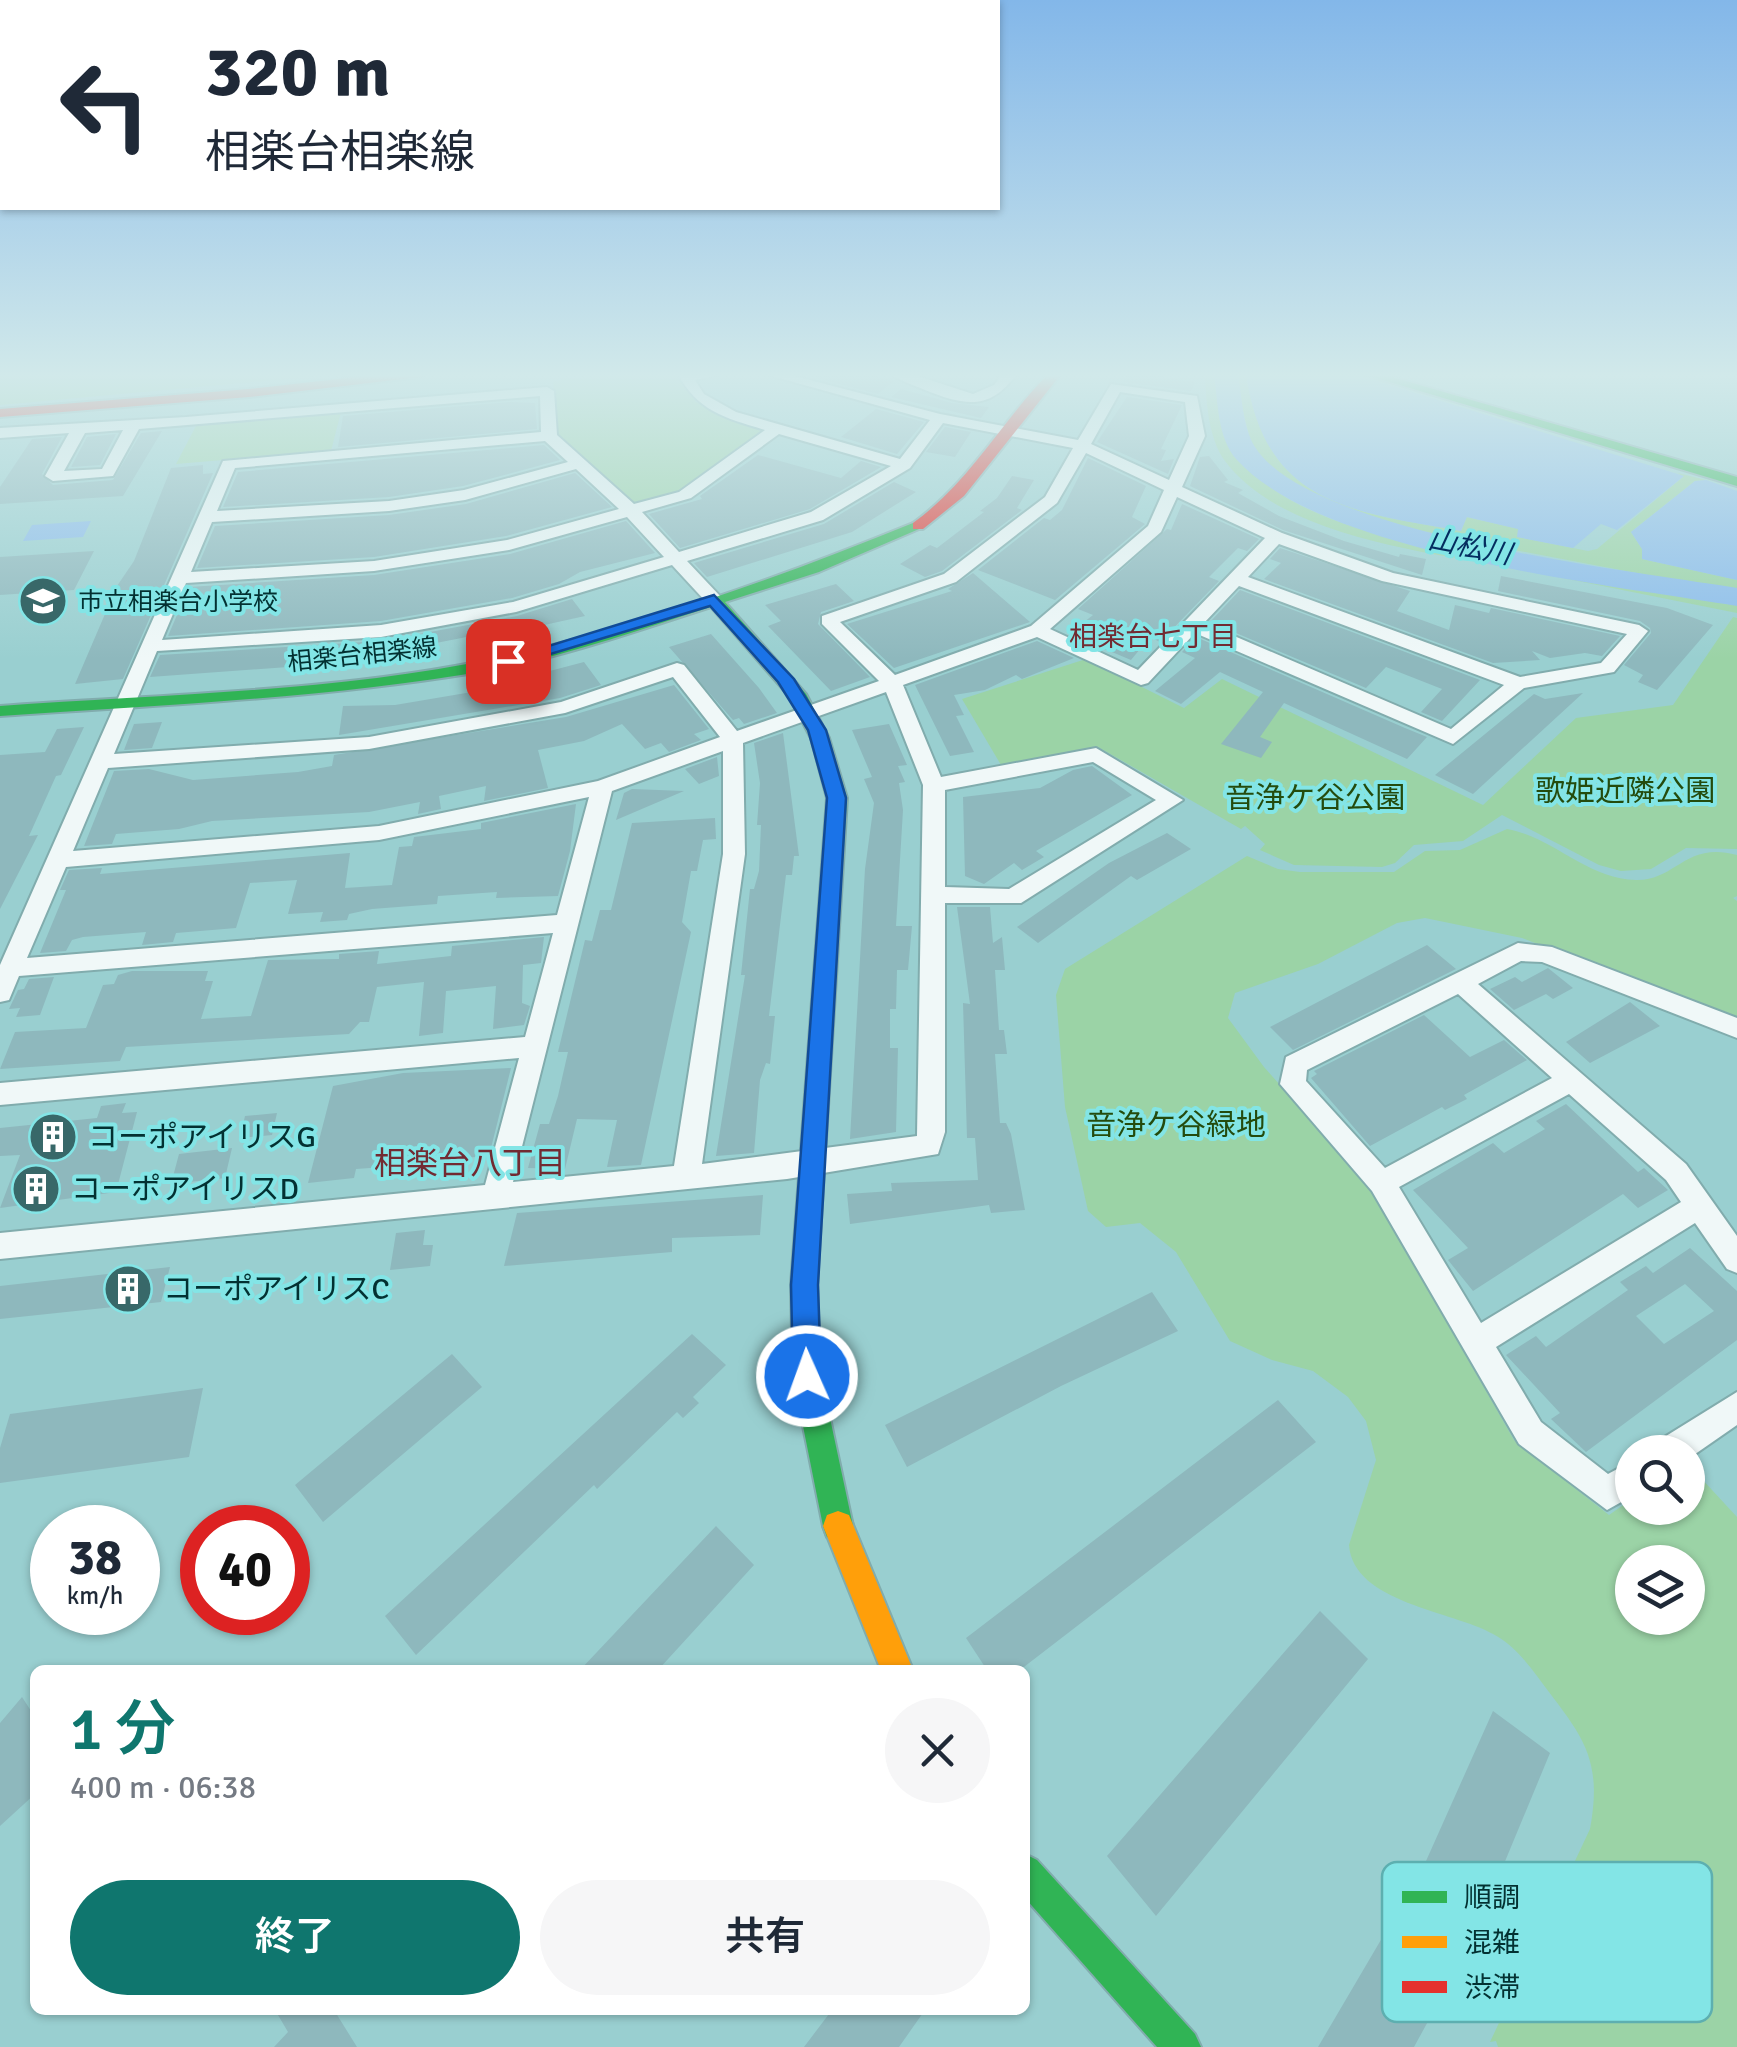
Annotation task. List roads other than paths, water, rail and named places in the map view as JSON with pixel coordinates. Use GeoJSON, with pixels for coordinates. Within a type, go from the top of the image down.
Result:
{"type":"FeatureCollection","features":[{"type":"Feature","properties":{"kind":"main road","name":"相楽台相楽線"},"geometry":{"type":"LineString","coordinates":[[0,710],[358,685],[462,670],[545,652],[855,554],[913,529],[974,481],[983,469]]}},
{"type":"Feature","properties":{"kind":"main road"},"geometry":{"type":"LineString","coordinates":[[1692,469],[1737,482]]}},
{"type":"Feature","properties":{"kind":"main road"},"geometry":{"type":"LineString","coordinates":[[714,600],[785,679],[808,713],[817,730],[836,798],[804,1285],[807,1376],[830,1502],[854,1574],[895,1665]]}},
{"type":"Feature","properties":{"kind":"main road"},"geometry":{"type":"LineString","coordinates":[[1030,1878],[1078,1936],[1182,2047]]}},
{"type":"Feature","properties":{"kind":"street"},"geometry":{"type":"LineString","coordinates":[[57,469],[53,476],[107,473],[110,469]]}},
{"type":"Feature","properties":{"kind":"street"},"geometry":{"type":"LineString","coordinates":[[0,993],[227,469]]}},
{"type":"Feature","properties":{"kind":"street"},"geometry":{"type":"LineString","coordinates":[[206,517],[389,506],[465,494],[559,469]]}},
{"type":"Feature","properties":{"kind":"street"},"geometry":{"type":"LineString","coordinates":[[586,469],[631,510],[714,600]]}},
{"type":"Feature","properties":{"kind":"street"},"geometry":{"type":"LineString","coordinates":[[179,578],[374,566],[509,545],[685,495],[722,469]]}},
{"type":"Feature","properties":{"kind":"street"},"geometry":{"type":"LineString","coordinates":[[152,646],[381,630],[516,607],[817,516],[898,469]]}},
{"type":"Feature","properties":{"kind":"street"},"geometry":{"type":"LineString","coordinates":[[0,1246],[812,1164],[928,1146],[932,1132],[934,785],[892,683],[828,620],[950,578],[1050,500],[1068,469]]}},
{"type":"Feature","properties":{"kind":"street"},"geometry":{"type":"LineString","coordinates":[[1133,469],[1276,537],[1388,578],[1639,631],[1607,668],[1518,683],[1236,579]]}},
{"type":"Feature","properties":{"kind":"street"},"geometry":{"type":"LineString","coordinates":[[58,860],[380,833],[602,786],[1038,630],[1154,528],[1182,469]]}},
{"type":"Feature","properties":{"kind":"street"},"geometry":{"type":"LineString","coordinates":[[1038,630],[1141,680],[1276,537]]}},
{"type":"Feature","properties":{"kind":"street"},"geometry":{"type":"LineString","coordinates":[[1193,626],[1453,738],[1518,683]]}},
{"type":"Feature","properties":{"kind":"street"},"geometry":{"type":"LineString","coordinates":[[101,762],[369,743],[566,707],[677,669],[733,740],[734,854],[687,1174]]}},
{"type":"Feature","properties":{"kind":"street"},"geometry":{"type":"LineString","coordinates":[[934,785],[1096,755],[1172,800],[1013,898],[934,895]]}},
{"type":"Feature","properties":{"kind":"street"},"geometry":{"type":"LineString","coordinates":[[496,1196],[602,786]]}},
{"type":"Feature","properties":{"kind":"street"},"geometry":{"type":"LineString","coordinates":[[11,968],[567,923]]}},
{"type":"Feature","properties":{"kind":"street"},"geometry":{"type":"LineString","coordinates":[[1615,1489],[1607,1494],[1530,1432],[1382,1183],[1293,1084],[1295,1064],[1518,952],[1544,954],[1737,1028]]}},
{"type":"Feature","properties":{"kind":"street"},"geometry":{"type":"LineString","coordinates":[[1460,982],[1676,1172],[1737,1260]]}},
{"type":"Feature","properties":{"kind":"street"},"geometry":{"type":"LineString","coordinates":[[0,1094],[536,1046]]}},
{"type":"Feature","properties":{"kind":"street"},"geometry":{"type":"LineString","coordinates":[[1382,1183],[1572,1080]]}},
{"type":"Feature","properties":{"kind":"street"},"geometry":{"type":"LineString","coordinates":[[1476,1343],[1699,1206]]}},
{"type":"Feature","properties":{"kind":"street"},"geometry":{"type":"LineString","coordinates":[[1695,1435],[1737,1407]]}},
{"type":"Feature","properties":{"kind":"water"},"geometry":{"type":"Polygon","coordinates":[[[1287,469],[1660,469],[1684,476],[1617,530],[1601,524],[1573,548],[1517,537],[1518,529],[1467,517],[1461,531],[1348,507],[1318,494],[1287,469]]]}},
{"type":"Feature","properties":{"kind":"water"},"geometry":{"type":"Polygon","coordinates":[[[1706,480],[1737,491],[1737,580],[1642,559],[1642,549],[1631,532],[1695,481],[1706,480]]]}},
{"type":"Feature","properties":{"kind":"water"},"geometry":{"type":"Polygon","coordinates":[[[91,521],[83,537],[23,541],[32,525],[91,521]]]}},
{"type":"Feature","properties":{"kind":"waterway","name":"山松川"},"geometry":{"type":"LineString","coordinates":[[1262,469],[1279,484],[1332,510],[1399,532],[1550,566],[1737,597]]}},
{"type":"Feature","properties":{"kind":"place","name":"市立相楽台小学校"},"geometry":{"type":"Point","coordinates":[43,601]}},
{"type":"Feature","properties":{"kind":"place","name":"コーポアイリスG"},"geometry":{"type":"Point","coordinates":[53,1137]}},
{"type":"Feature","properties":{"kind":"place","name":"コーポアイリスD"},"geometry":{"type":"Point","coordinates":[36,1189]}},
{"type":"Feature","properties":{"kind":"place","name":"コーポアイリスC"},"geometry":{"type":"Point","coordinates":[128,1289]}},
{"type":"Feature","properties":{"kind":"district","name":"相楽台七丁目"},"geometry":{"type":"Point","coordinates":[1153,636]}},
{"type":"Feature","properties":{"kind":"district","name":"相楽台八丁目"},"geometry":{"type":"Point","coordinates":[470,1163]}},
{"type":"Feature","properties":{"kind":"park label","name":"歌姫近隣公園"},"geometry":{"type":"Point","coordinates":[1625,791]}},
{"type":"Feature","properties":{"kind":"park label","name":"音浄ケ谷公園"},"geometry":{"type":"Point","coordinates":[1315,798]}},
{"type":"Feature","properties":{"kind":"park label","name":"音浄ケ谷緑地"},"geometry":{"type":"Point","coordinates":[1176,1125]}}]}
